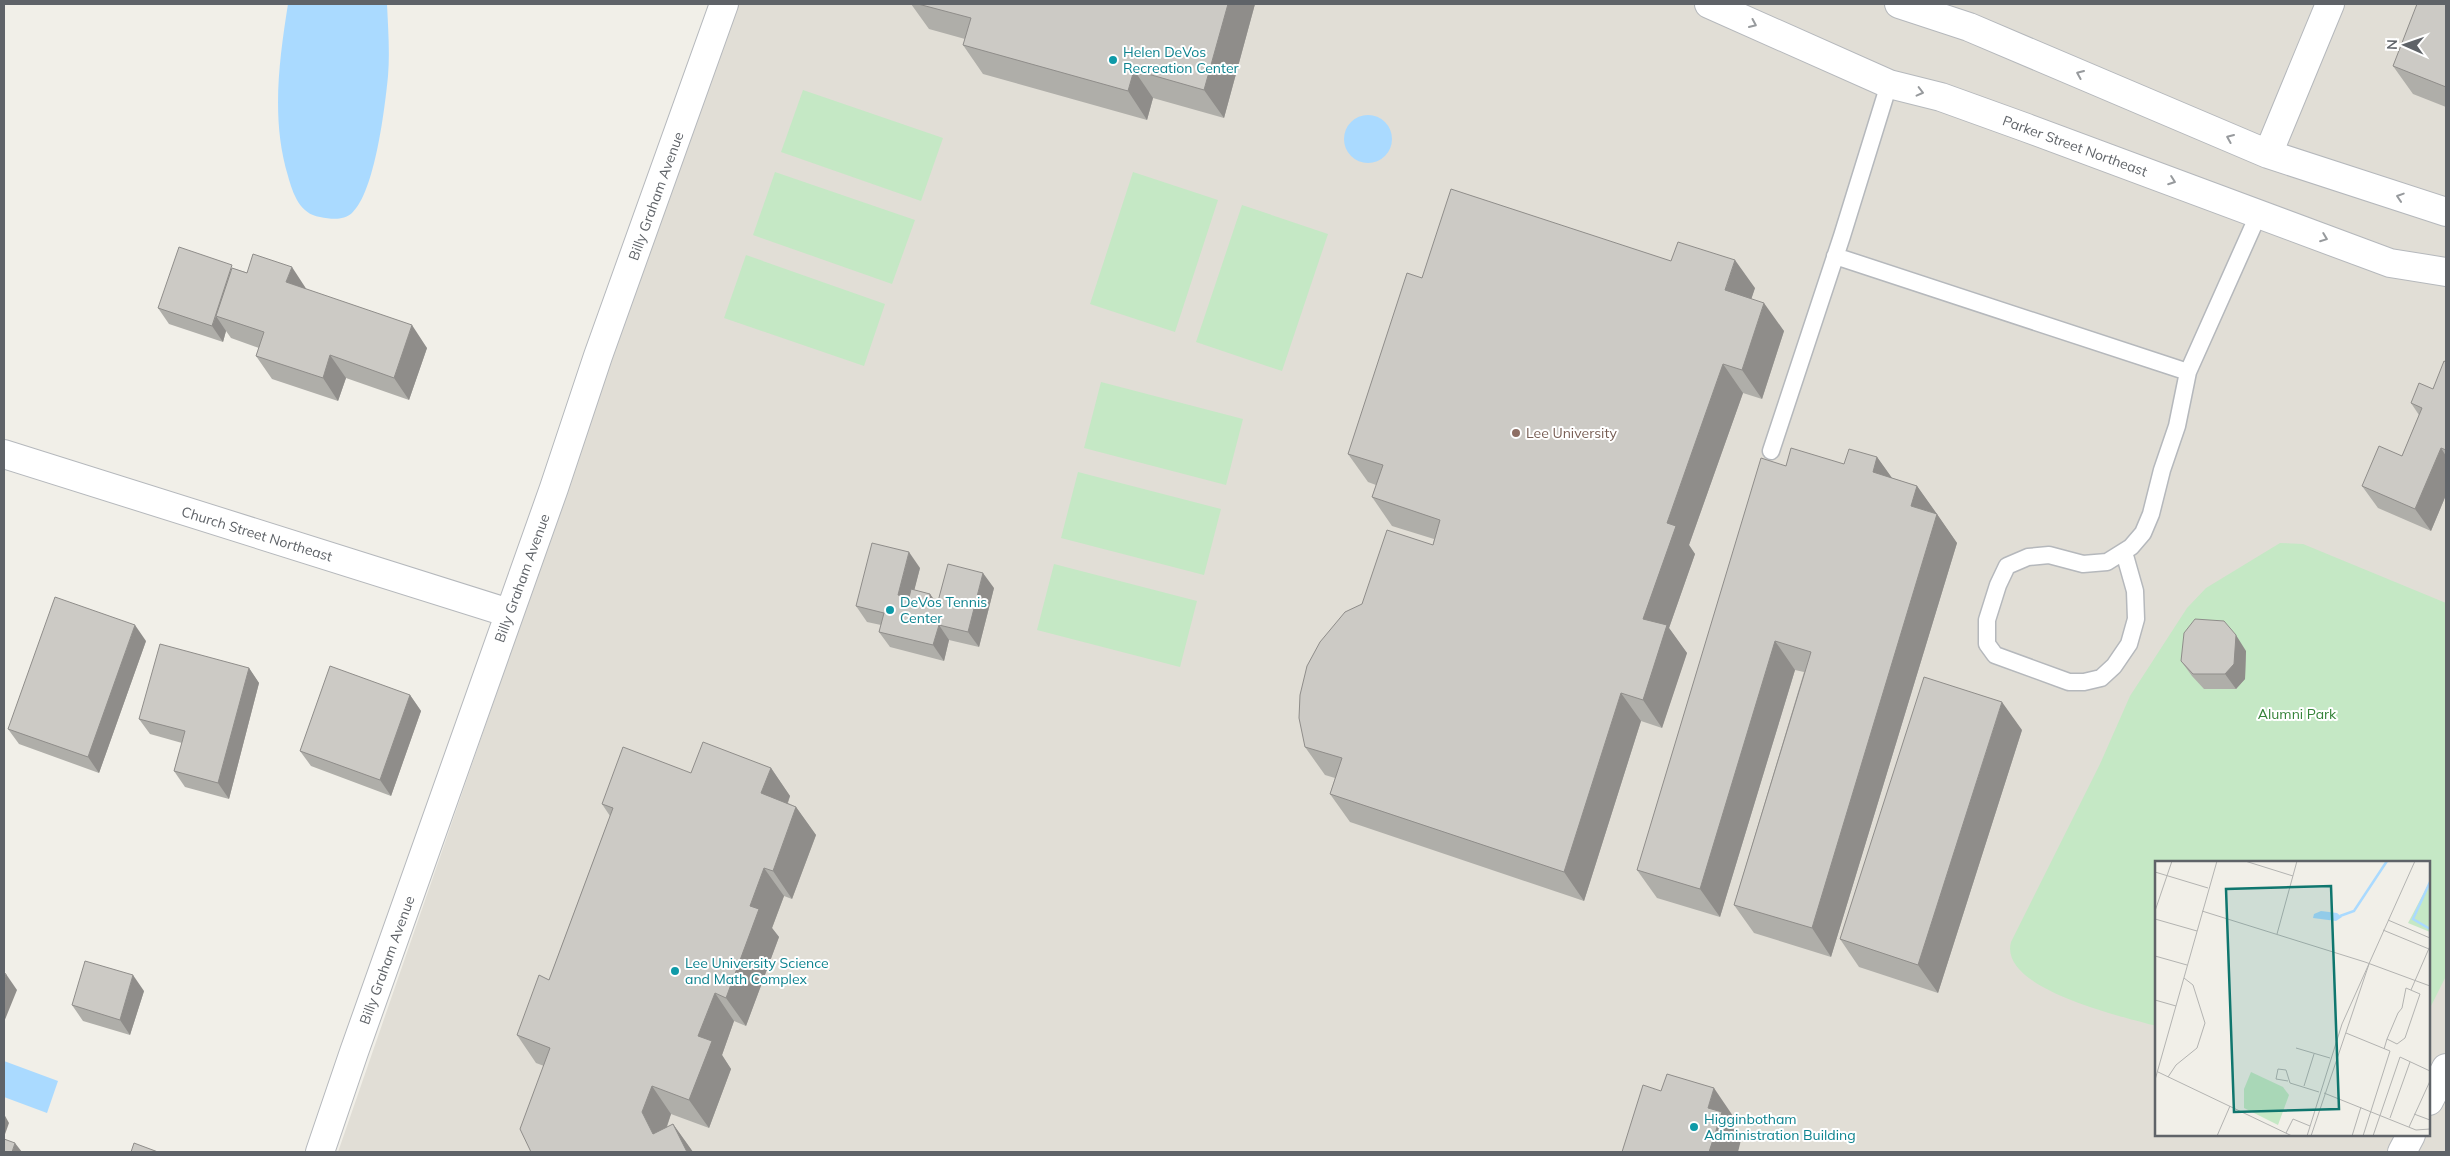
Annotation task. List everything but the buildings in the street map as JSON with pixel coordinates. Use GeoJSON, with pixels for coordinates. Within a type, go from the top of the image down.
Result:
{"type":"FeatureCollection","features":[{"type":"Feature","properties":{"kind":"street","name":"Billy Graham Avenue"},"geometry":{"type":"LineString","coordinates":[[320,1152],[598,356],[724,4]]}},
{"type":"Feature","properties":{"kind":"street","name":"Parker Street Northeast"},"geometry":{"type":"LineString","coordinates":[[1709,4],[1889,84],[1941,97],[2390,263],[2446,272]]}},
{"type":"Feature","properties":{"kind":"street"},"geometry":{"type":"LineString","coordinates":[[1899,4],[1968,26],[2268,154],[2446,212]]}},
{"type":"Feature","properties":{"kind":"street"},"geometry":{"type":"LineString","coordinates":[[2268,154],[2330,4]]}},
{"type":"Feature","properties":{"kind":"street","name":"Church Street Northeast"},"geometry":{"type":"LineString","coordinates":[[4,454],[509,613]]}},
{"type":"Feature","properties":{"kind":"street"},"geometry":{"type":"LineString","coordinates":[[2430,1099],[2446,1068]]}},
{"type":"Feature","properties":{"kind":"street"},"geometry":{"type":"LineString","coordinates":[[2402,1152],[2410,1136]]}},
{"type":"Feature","properties":{"kind":"lane"},"geometry":{"type":"LineString","coordinates":[[1771,451],[1889,84]]}},
{"type":"Feature","properties":{"kind":"lane"},"geometry":{"type":"LineString","coordinates":[[2124,552],[2134,591],[2136,619],[2129,644],[2114,666],[2101,678],[2084,682],[2069,682],[1995,655],[1987,644],[1987,620],[1998,585],[2007,566],[2028,557],[2049,555],[2082,564],[2107,562],[2131,547],[2148,524],[2162,470],[2177,426],[2188,372],[2259,213]]}},
{"type":"Feature","properties":{"kind":"lane"},"geometry":{"type":"LineString","coordinates":[[1835,256],[2188,372]]}},
{"type":"Feature","properties":{"kind":"shaded area","name":"Lee University"},"geometry":{"type":"Polygon","coordinates":[[[735,4],[2446,4],[2446,1152],[338,1152],[735,4]]]}},
{"type":"Feature","properties":{"kind":"green space"},"geometry":{"type":"Polygon","coordinates":[[[803,90],[943,138],[921,201],[781,152],[803,90]]]}},
{"type":"Feature","properties":{"kind":"green space"},"geometry":{"type":"Polygon","coordinates":[[[775,172],[915,220],[892,284],[753,235],[775,172]]]}},
{"type":"Feature","properties":{"kind":"green space"},"geometry":{"type":"Polygon","coordinates":[[[1133,172],[1218,200],[1175,332],[1090,304],[1133,172]]]}},
{"type":"Feature","properties":{"kind":"green space"},"geometry":{"type":"Polygon","coordinates":[[[1242,205],[1328,234],[1282,371],[1196,342],[1242,205]]]}},
{"type":"Feature","properties":{"kind":"green space"},"geometry":{"type":"Polygon","coordinates":[[[746,255],[885,304],[864,366],[724,318],[746,255]]]}},
{"type":"Feature","properties":{"kind":"green space"},"geometry":{"type":"Polygon","coordinates":[[[1101,382],[1243,419],[1226,485],[1084,448],[1101,382]]]}},
{"type":"Feature","properties":{"kind":"green space"},"geometry":{"type":"Polygon","coordinates":[[[1078,472],[1221,509],[1204,575],[1061,538],[1078,472]]]}},
{"type":"Feature","properties":{"kind":"green space","name":"Alumni Park"},"geometry":{"type":"Polygon","coordinates":[[[2280,543],[2303,544],[2446,603],[2446,976],[2430,1008],[2430,861],[2155,861],[2155,1026],[2093,1008],[2043,987],[2024,974],[2012,959],[2011,942],[2100,764],[2130,696],[2187,608],[2206,588],[2280,543]]]}},
{"type":"Feature","properties":{"kind":"green space"},"geometry":{"type":"Polygon","coordinates":[[[1054,564],[1197,601],[1180,667],[1037,630],[1054,564]]]}},
{"type":"Feature","properties":{"kind":"water"},"geometry":{"type":"Polygon","coordinates":[[[288,4],[387,4],[388,76],[378,148],[367,187],[360,202],[348,216],[337,219],[313,215],[302,207],[292,190],[283,155],[278,112],[278,90],[288,4]]]}},
{"type":"Feature","properties":{"kind":"water"},"geometry":{"type":"Polygon","coordinates":[[[1368,115],[1377,117],[1385,122],[1390,130],[1392,139],[1390,148],[1385,156],[1377,161],[1368,163],[1359,161],[1351,156],[1346,148],[1344,139],[1346,130],[1351,122],[1359,117],[1368,115]]]}},
{"type":"Feature","properties":{"kind":"water"},"geometry":{"type":"Polygon","coordinates":[[[4,1061],[58,1081],[47,1113],[4,1097],[4,1061]]]}},
{"type":"Feature","properties":{"kind":"place","name":"Helen DeVos Recreation Center"},"geometry":{"type":"Point","coordinates":[1113,60]}},
{"type":"Feature","properties":{"kind":"place","name":"Lee University"},"geometry":{"type":"Point","coordinates":[1516,433]}},
{"type":"Feature","properties":{"kind":"place","name":"DeVos Tennis Center"},"geometry":{"type":"Point","coordinates":[890,610]}},
{"type":"Feature","properties":{"kind":"place","name":"Lee University Science and Math Complex"},"geometry":{"type":"Point","coordinates":[675,971]}},
{"type":"Feature","properties":{"kind":"place","name":"Higginbotham Administration Building"},"geometry":{"type":"Point","coordinates":[1694,1127]}}]}
